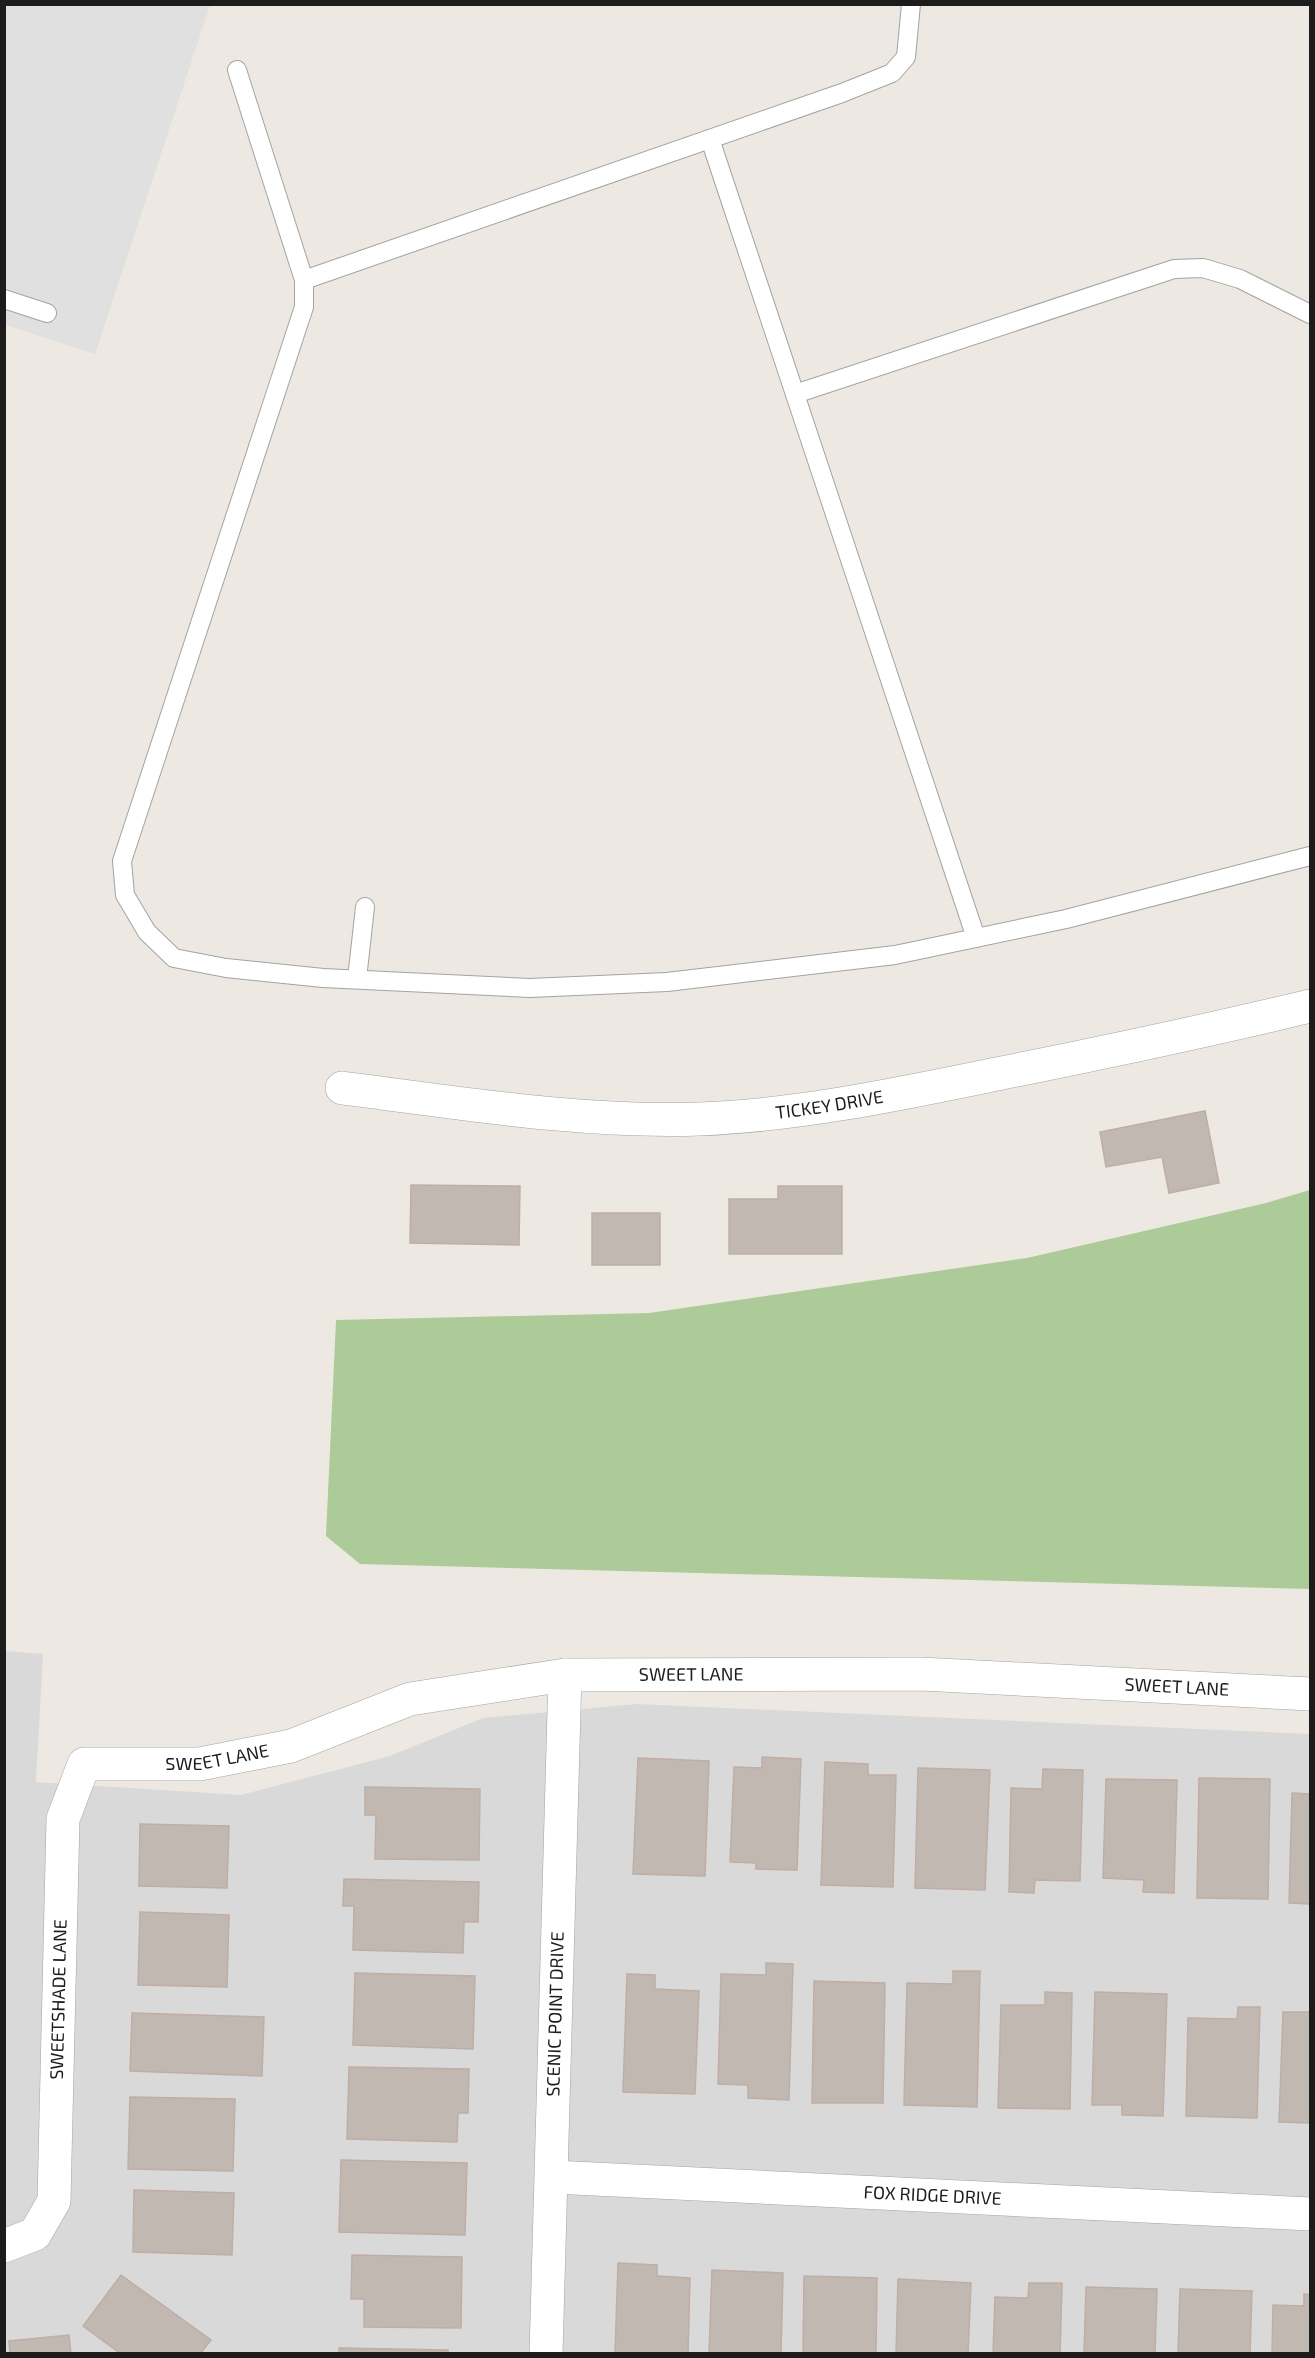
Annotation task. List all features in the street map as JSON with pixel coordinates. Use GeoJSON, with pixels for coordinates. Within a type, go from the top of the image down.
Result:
{"type":"FeatureCollection","features":[{"type":"Feature","properties":{"kind":"street","name":"TICKEY DRIVE"},"geometry":{"type":"LineString","coordinates":[[342,1088],[562,1116],[698,1119],[756,1116],[871,1100],[1187,1035],[1311,1006]]}},
{"type":"Feature","properties":{"kind":"street","name":"SWEET LANE"},"geometry":{"type":"LineString","coordinates":[[84,1764],[200,1764],[291,1746],[410,1699],[565,1675],[921,1674],[1311,1694]]}},
{"type":"Feature","properties":{"kind":"street","name":"SCENIC POINT DRIVE"},"geometry":{"type":"LineString","coordinates":[[546,2354],[553,2177],[565,1675]]}},
{"type":"Feature","properties":{"kind":"street","name":"SWEETSHADE LANE"},"geometry":{"type":"LineString","coordinates":[[4,2246],[35,2234],[54,2201],[63,1820],[84,1764]]}},
{"type":"Feature","properties":{"kind":"street","name":"FOX RIDGE DRIVE"},"geometry":{"type":"LineString","coordinates":[[553,2177],[1311,2214]]}},
{"type":"Feature","properties":{"kind":"lane"},"geometry":{"type":"LineString","coordinates":[[304,280],[842,93],[892,73],[906,57],[911,4]]}},
{"type":"Feature","properties":{"kind":"lane"},"geometry":{"type":"LineString","coordinates":[[237,70],[304,280],[304,307],[122,861],[125,895],[147,932],[174,958],[226,968],[357,979],[530,988],[667,982],[895,955],[1066,919],[1311,856]]}},
{"type":"Feature","properties":{"kind":"lane"},"geometry":{"type":"LineString","coordinates":[[710,139],[976,938]]}},
{"type":"Feature","properties":{"kind":"lane"},"geometry":{"type":"LineString","coordinates":[[795,394],[1174,270],[1203,268],[1240,279],[1311,314]]}},
{"type":"Feature","properties":{"kind":"lane"},"geometry":{"type":"LineString","coordinates":[[4,299],[47,314]]}},
{"type":"Feature","properties":{"kind":"lane"},"geometry":{"type":"LineString","coordinates":[[357,979],[365,908]]}},
{"type":"Feature","properties":{"kind":"shaded area"},"geometry":{"type":"Polygon","coordinates":[[[5,5],[210,5],[95,354],[5,325],[5,5]]]}},
{"type":"Feature","properties":{"kind":"shaded area"},"geometry":{"type":"Polygon","coordinates":[[[4,1651],[43,1654],[36,1782],[241,1795],[390,1756],[483,1718],[637,1704],[1310,1734],[1310,2353],[5,2353],[4,1651]]]}},
{"type":"Feature","properties":{"kind":"green space"},"geometry":{"type":"Polygon","coordinates":[[[1310,1190],[1310,1589],[360,1564],[326,1536],[336,1320],[649,1313],[1027,1258],[1266,1203],[1310,1190]]]}},
{"type":"Feature","properties":{"kind":"building"},"geometry":{"type":"Polygon","coordinates":[[[1205,1111],[1219,1183],[1169,1193],[1162,1157],[1106,1167],[1100,1132],[1205,1111]]]}},
{"type":"Feature","properties":{"kind":"building"},"geometry":{"type":"Polygon","coordinates":[[[411,1185],[520,1186],[519,1245],[410,1243],[411,1185]]]}},
{"type":"Feature","properties":{"kind":"building"},"geometry":{"type":"Polygon","coordinates":[[[778,1186],[842,1186],[842,1254],[729,1254],[729,1199],[778,1199],[778,1186]]]}},
{"type":"Feature","properties":{"kind":"building"},"geometry":{"type":"Polygon","coordinates":[[[592,1213],[660,1213],[660,1265],[592,1265],[592,1213]]]}},
{"type":"Feature","properties":{"kind":"building"},"geometry":{"type":"Polygon","coordinates":[[[762,1757],[801,1759],[797,1870],[756,1869],[756,1863],[730,1862],[734,1767],[762,1768],[762,1757]]]}},
{"type":"Feature","properties":{"kind":"building"},"geometry":{"type":"Polygon","coordinates":[[[638,1758],[709,1761],[705,1876],[633,1874],[638,1758]]]}},
{"type":"Feature","properties":{"kind":"building"},"geometry":{"type":"Polygon","coordinates":[[[825,1762],[868,1764],[868,1775],[896,1775],[893,1887],[821,1885],[825,1762]]]}},
{"type":"Feature","properties":{"kind":"building"},"geometry":{"type":"Polygon","coordinates":[[[918,1768],[990,1770],[985,1890],[915,1888],[918,1768]]]}},
{"type":"Feature","properties":{"kind":"building"},"geometry":{"type":"Polygon","coordinates":[[[1043,1769],[1083,1770],[1080,1881],[1035,1880],[1034,1893],[1009,1892],[1011,1788],[1042,1789],[1043,1769]]]}},
{"type":"Feature","properties":{"kind":"building"},"geometry":{"type":"Polygon","coordinates":[[[1199,1778],[1270,1779],[1268,1899],[1197,1898],[1199,1778]]]}},
{"type":"Feature","properties":{"kind":"building"},"geometry":{"type":"Polygon","coordinates":[[[1106,1779],[1177,1780],[1174,1893],[1143,1892],[1144,1880],[1103,1878],[1106,1779]]]}},
{"type":"Feature","properties":{"kind":"building"},"geometry":{"type":"Polygon","coordinates":[[[365,1787],[480,1789],[479,1860],[375,1859],[376,1815],[365,1815],[365,1787]]]}},
{"type":"Feature","properties":{"kind":"building"},"geometry":{"type":"Polygon","coordinates":[[[1292,1793],[1310,1794],[1310,1904],[1289,1903],[1292,1793]]]}},
{"type":"Feature","properties":{"kind":"building"},"geometry":{"type":"Polygon","coordinates":[[[140,1824],[229,1826],[227,1888],[139,1886],[140,1824]]]}},
{"type":"Feature","properties":{"kind":"building"},"geometry":{"type":"Polygon","coordinates":[[[344,1879],[479,1882],[478,1922],[464,1922],[463,1953],[353,1950],[354,1906],[343,1906],[344,1879]]]}},
{"type":"Feature","properties":{"kind":"building"},"geometry":{"type":"Polygon","coordinates":[[[140,1912],[229,1915],[227,1987],[138,1985],[140,1912]]]}},
{"type":"Feature","properties":{"kind":"building"},"geometry":{"type":"Polygon","coordinates":[[[766,1963],[793,1964],[789,2100],[748,2098],[748,2085],[718,2084],[721,1974],[766,1975],[766,1963]]]}},
{"type":"Feature","properties":{"kind":"building"},"geometry":{"type":"Polygon","coordinates":[[[953,1971],[980,1971],[977,2107],[904,2105],[907,1983],[953,1984],[953,1971]]]}},
{"type":"Feature","properties":{"kind":"building"},"geometry":{"type":"Polygon","coordinates":[[[355,1973],[475,1976],[473,2049],[353,2045],[355,1973]]]}},
{"type":"Feature","properties":{"kind":"building"},"geometry":{"type":"Polygon","coordinates":[[[627,1974],[655,1975],[655,1989],[699,1991],[695,2094],[623,2092],[627,1974]]]}},
{"type":"Feature","properties":{"kind":"building"},"geometry":{"type":"Polygon","coordinates":[[[814,1981],[885,1983],[883,2103],[812,2103],[814,1981]]]}},
{"type":"Feature","properties":{"kind":"building"},"geometry":{"type":"Polygon","coordinates":[[[1045,1992],[1072,1993],[1070,2109],[998,2108],[1001,2005],[1045,2005],[1045,1992]]]}},
{"type":"Feature","properties":{"kind":"building"},"geometry":{"type":"Polygon","coordinates":[[[1095,1992],[1167,1994],[1163,2116],[1122,2115],[1122,2105],[1092,2105],[1095,1992]]]}},
{"type":"Feature","properties":{"kind":"building"},"geometry":{"type":"Polygon","coordinates":[[[1238,2007],[1260,2007],[1257,2118],[1186,2116],[1188,2018],[1237,2019],[1238,2007]]]}},
{"type":"Feature","properties":{"kind":"building"},"geometry":{"type":"Polygon","coordinates":[[[1283,2012],[1310,2012],[1310,2123],[1279,2122],[1283,2012]]]}},
{"type":"Feature","properties":{"kind":"building"},"geometry":{"type":"Polygon","coordinates":[[[132,2013],[264,2017],[262,2076],[130,2071],[132,2013]]]}},
{"type":"Feature","properties":{"kind":"building"},"geometry":{"type":"Polygon","coordinates":[[[349,2067],[469,2069],[468,2113],[458,2113],[457,2142],[347,2139],[349,2067]]]}},
{"type":"Feature","properties":{"kind":"building"},"geometry":{"type":"Polygon","coordinates":[[[130,2097],[235,2099],[233,2171],[128,2169],[130,2097]]]}},
{"type":"Feature","properties":{"kind":"building"},"geometry":{"type":"Polygon","coordinates":[[[341,2160],[467,2163],[465,2235],[339,2232],[341,2160]]]}},
{"type":"Feature","properties":{"kind":"building"},"geometry":{"type":"Polygon","coordinates":[[[134,2190],[234,2193],[232,2255],[133,2252],[134,2190]]]}},
{"type":"Feature","properties":{"kind":"building"},"geometry":{"type":"Polygon","coordinates":[[[352,2255],[462,2257],[461,2328],[364,2327],[364,2299],[351,2299],[352,2255]]]}},
{"type":"Feature","properties":{"kind":"building"},"geometry":{"type":"Polygon","coordinates":[[[618,2263],[657,2265],[657,2276],[690,2278],[688,2354],[615,2354],[618,2263]]]}},
{"type":"Feature","properties":{"kind":"building"},"geometry":{"type":"Polygon","coordinates":[[[712,2270],[783,2273],[781,2354],[709,2354],[712,2270]]]}},
{"type":"Feature","properties":{"kind":"building"},"geometry":{"type":"Polygon","coordinates":[[[121,2275],[211,2340],[200,2354],[121,2354],[83,2326],[121,2275]]]}},
{"type":"Feature","properties":{"kind":"building"},"geometry":{"type":"Polygon","coordinates":[[[804,2276],[877,2278],[876,2354],[803,2354],[804,2276]]]}},
{"type":"Feature","properties":{"kind":"building"},"geometry":{"type":"Polygon","coordinates":[[[898,2279],[971,2283],[968,2354],[896,2354],[898,2279]]]}},
{"type":"Feature","properties":{"kind":"building"},"geometry":{"type":"Polygon","coordinates":[[[1029,2283],[1062,2283],[1060,2354],[993,2354],[995,2297],[1028,2298],[1029,2283]]]}},
{"type":"Feature","properties":{"kind":"building"},"geometry":{"type":"Polygon","coordinates":[[[1086,2287],[1157,2289],[1155,2354],[1084,2354],[1086,2287]]]}},
{"type":"Feature","properties":{"kind":"building"},"geometry":{"type":"Polygon","coordinates":[[[1180,2289],[1252,2291],[1250,2354],[1178,2354],[1180,2289]]]}},
{"type":"Feature","properties":{"kind":"building"},"geometry":{"type":"Polygon","coordinates":[[[1304,2294],[1310,2295],[1310,2354],[1272,2354],[1273,2305],[1304,2306],[1304,2294]]]}},
{"type":"Feature","properties":{"kind":"building"},"geometry":{"type":"Polygon","coordinates":[[[69,2335],[71,2354],[10,2354],[9,2341],[69,2335]]]}},
{"type":"Feature","properties":{"kind":"building"},"geometry":{"type":"Polygon","coordinates":[[[339,2348],[448,2350],[448,2354],[339,2354],[339,2348]]]}}]}
